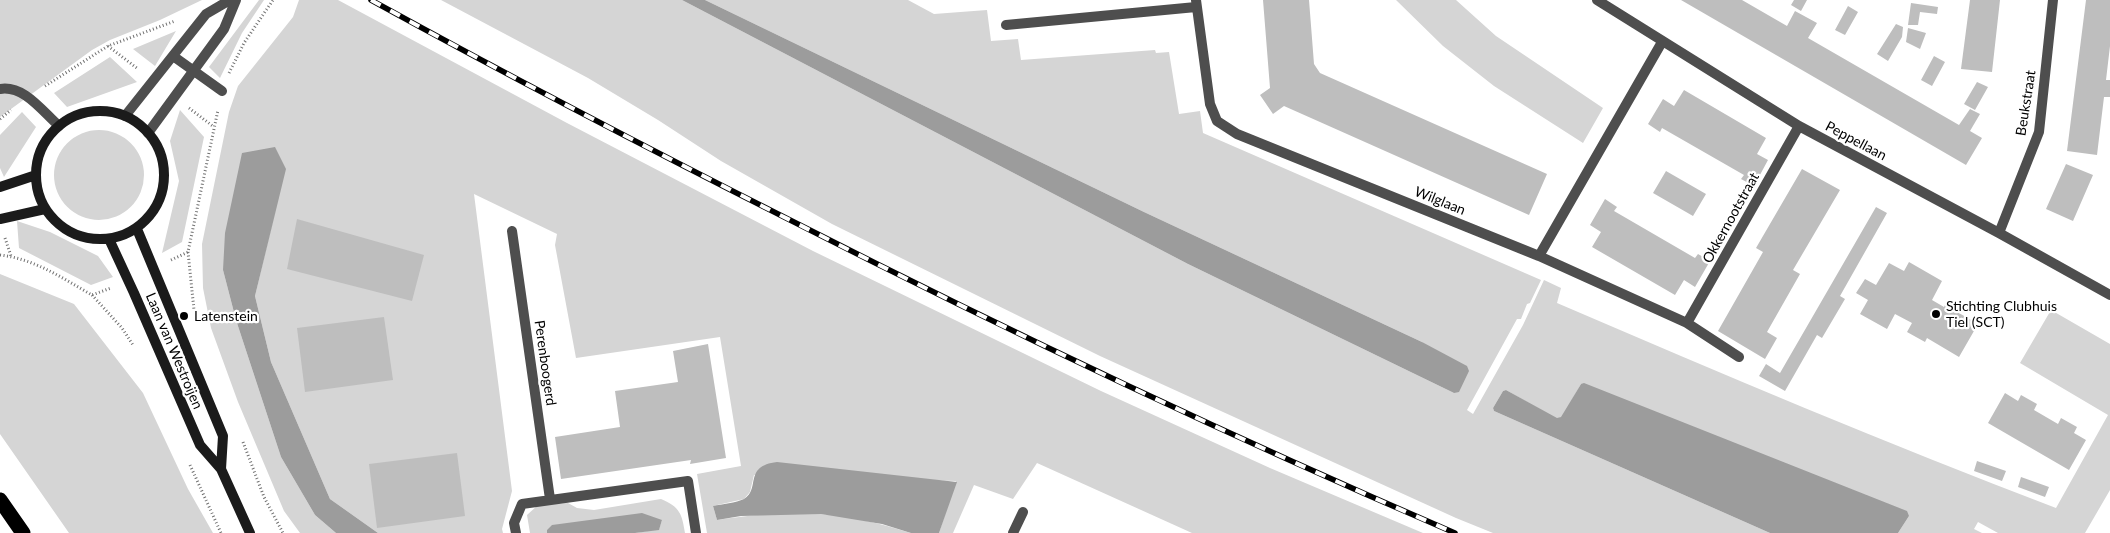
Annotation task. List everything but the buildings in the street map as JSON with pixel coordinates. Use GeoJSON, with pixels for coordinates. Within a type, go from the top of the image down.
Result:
{"type":"FeatureCollection","features":[{"type":"Feature","properties":{"kind":"highway"},"geometry":{"type":"LineString","coordinates":[[0,500],[23,533]]}},
{"type":"Feature","properties":{"kind":"street"},"geometry":{"type":"LineString","coordinates":[[125,116],[206,14],[230,0]]}},
{"type":"Feature","properties":{"kind":"street"},"geometry":{"type":"LineString","coordinates":[[148,133],[224,29],[236,0]]}},
{"type":"Feature","properties":{"kind":"street","name":"Peppellaan"},"geometry":{"type":"LineString","coordinates":[[1597,0],[1799,126],[2110,295]]}},
{"type":"Feature","properties":{"kind":"street","name":"Beukstraat"},"geometry":{"type":"LineString","coordinates":[[1999,233],[2039,132],[2053,0]]}},
{"type":"Feature","properties":{"kind":"street"},"geometry":{"type":"LineString","coordinates":[[1006,25],[1196,4]]}},
{"type":"Feature","properties":{"kind":"street","name":"Wilglaan"},"geometry":{"type":"LineString","coordinates":[[1196,4],[1210,104],[1217,121],[1237,134],[1539,256]]}},
{"type":"Feature","properties":{"kind":"street"},"geometry":{"type":"LineString","coordinates":[[1662,42],[1539,256],[1687,324],[1739,357]]}},
{"type":"Feature","properties":{"kind":"street"},"geometry":{"type":"LineString","coordinates":[[173,56],[222,91]]}},
{"type":"Feature","properties":{"kind":"street"},"geometry":{"type":"LineString","coordinates":[[0,89],[10,87],[28,96],[59,126]]}},
{"type":"Feature","properties":{"kind":"street"},"geometry":{"type":"LineString","coordinates":[[97,111],[112,112],[125,116],[142,126],[161,154],[165,178],[163,190],[154,212],[137,229],[123,236],[109,239],[90,239],[73,234],[57,224],[45,210],[37,187],[38,156],[46,140],[59,126],[77,116],[97,111]]}},
{"type":"Feature","properties":{"kind":"street","name":"Okkernootstraat"},"geometry":{"type":"LineString","coordinates":[[1687,324],[1799,126]]}},
{"type":"Feature","properties":{"kind":"street"},"geometry":{"type":"LineString","coordinates":[[0,187],[36,175]]}},
{"type":"Feature","properties":{"kind":"street"},"geometry":{"type":"LineString","coordinates":[[0,219],[45,210]]}},
{"type":"Feature","properties":{"kind":"street","name":"Laan van Westroijen"},"geometry":{"type":"LineString","coordinates":[[137,229],[222,436],[221,469]]}},
{"type":"Feature","properties":{"kind":"street","name":"Perenboogerd"},"geometry":{"type":"LineString","coordinates":[[512,231],[550,499]]}},
{"type":"Feature","properties":{"kind":"street","name":"Laan van Westroijen"},"geometry":{"type":"LineString","coordinates":[[109,239],[200,445],[221,469],[250,533]]}},
{"type":"Feature","properties":{"kind":"street"},"geometry":{"type":"LineString","coordinates":[[516,533],[514,522],[522,504],[688,481],[696,533]]}},
{"type":"Feature","properties":{"kind":"street"},"geometry":{"type":"LineString","coordinates":[[1014,533],[1023,512]]}},
{"type":"Feature","properties":{"kind":"path"},"geometry":{"type":"LineString","coordinates":[[214,127],[222,91],[244,43],[272,0]]}},
{"type":"Feature","properties":{"kind":"path"},"geometry":{"type":"LineString","coordinates":[[0,119],[28,96],[108,46],[176,21],[206,14]]}},
{"type":"Feature","properties":{"kind":"path"},"geometry":{"type":"LineString","coordinates":[[0,255],[10,256]]}},
{"type":"Feature","properties":{"kind":"shaded area"},"geometry":{"type":"Polygon","coordinates":[[[0,0],[202,0],[160,20],[110,40],[92,50],[0,117],[0,0]]]}},
{"type":"Feature","properties":{"kind":"shaded area"},"geometry":{"type":"Polygon","coordinates":[[[259,0],[264,0],[242,33],[220,78],[209,67],[259,0]]]}},
{"type":"Feature","properties":{"kind":"shaded area"},"geometry":{"type":"Polygon","coordinates":[[[299,0],[338,0],[567,123],[813,251],[1101,391],[1270,468],[1423,533],[1192,533],[1037,463],[1013,499],[974,485],[953,533],[939,533],[956,481],[754,475],[750,492],[744,499],[713,506],[717,520],[769,514],[821,514],[866,521],[911,533],[707,533],[697,474],[741,466],[720,337],[576,358],[555,245],[557,234],[474,194],[512,491],[502,529],[503,533],[378,533],[330,499],[271,362],[255,296],[285,169],[223,270],[236,320],[281,457],[315,515],[336,533],[300,533],[284,511],[238,402],[211,328],[203,288],[202,244],[229,112],[238,86],[293,17],[299,0]]]}},
{"type":"Feature","properties":{"kind":"shaded area"},"geometry":{"type":"Polygon","coordinates":[[[441,0],[682,0],[1188,264],[1454,393],[1422,342],[1144,212],[705,0],[908,0],[934,14],[987,10],[991,41],[1018,39],[1021,60],[1155,50],[1156,53],[1169,52],[1179,114],[1200,111],[1203,133],[1541,280],[1530,303],[1527,304],[1521,319],[1517,319],[1467,410],[1473,414],[1523,325],[1544,280],[1561,288],[1557,303],[1805,408],[2056,508],[2108,415],[2020,363],[2051,310],[2110,344],[2110,490],[2085,533],[1998,533],[1978,522],[1974,529],[1982,533],[1898,533],[1909,516],[1581,384],[1562,417],[1557,419],[1506,390],[1503,391],[1493,408],[1494,411],[1770,533],[1493,533],[1456,518],[1100,356],[832,224],[721,161],[588,78],[441,0]]]}},
{"type":"Feature","properties":{"kind":"shaded area"},"geometry":{"type":"Polygon","coordinates":[[[682,0],[705,0],[1144,212],[1422,342],[1467,366],[1469,371],[1459,392],[1454,393],[1188,264],[682,0]]]}},
{"type":"Feature","properties":{"kind":"shaded area"},"geometry":{"type":"Polygon","coordinates":[[[1396,0],[1456,0],[1496,36],[1603,108],[1583,143],[1494,86],[1443,46],[1396,0]]]}},
{"type":"Feature","properties":{"kind":"shaded area"},"geometry":{"type":"Polygon","coordinates":[[[176,31],[155,66],[133,49],[176,31]]]}},
{"type":"Feature","properties":{"kind":"shaded area"},"geometry":{"type":"Polygon","coordinates":[[[110,57],[137,82],[67,107],[54,93],[110,57]]]}},
{"type":"Feature","properties":{"kind":"shaded area"},"geometry":{"type":"Polygon","coordinates":[[[180,110],[204,137],[182,242],[162,253],[179,181],[170,141],[180,110]]]}},
{"type":"Feature","properties":{"kind":"shaded area"},"geometry":{"type":"Polygon","coordinates":[[[22,112],[36,127],[4,177],[0,168],[0,135],[22,112]]]}},
{"type":"Feature","properties":{"kind":"shaded area"},"geometry":{"type":"Polygon","coordinates":[[[99,130],[116,134],[131,143],[140,158],[144,175],[140,192],[131,207],[116,216],[99,220],[82,216],[67,207],[58,192],[54,175],[58,158],[67,143],[82,134],[99,130]]]}},
{"type":"Feature","properties":{"kind":"shaded area"},"geometry":{"type":"Polygon","coordinates":[[[275,147],[286,169],[255,296],[271,362],[330,499],[378,533],[336,533],[315,515],[281,457],[236,320],[223,270],[225,233],[242,153],[275,147]]]}},
{"type":"Feature","properties":{"kind":"shaded area"},"geometry":{"type":"Polygon","coordinates":[[[17,221],[50,232],[98,256],[113,277],[91,285],[19,248],[17,221]]]}},
{"type":"Feature","properties":{"kind":"shaded area"},"geometry":{"type":"Polygon","coordinates":[[[0,274],[74,304],[143,393],[188,489],[213,533],[69,533],[0,434],[0,274]]]}},
{"type":"Feature","properties":{"kind":"shaded area"},"geometry":{"type":"Polygon","coordinates":[[[1584,383],[1907,511],[1909,516],[1898,533],[1770,533],[1494,411],[1493,408],[1503,391],[1506,390],[1557,418],[1561,417],[1581,384],[1584,383]]]}},
{"type":"Feature","properties":{"kind":"shaded area"},"geometry":{"type":"Polygon","coordinates":[[[777,462],[957,482],[939,533],[911,533],[882,524],[821,514],[741,516],[717,520],[713,506],[744,499],[752,490],[754,478],[760,468],[777,462]]]}},
{"type":"Feature","properties":{"kind":"shaded area"},"geometry":{"type":"Polygon","coordinates":[[[661,499],[672,505],[679,512],[685,533],[635,533],[659,529],[662,520],[547,530],[547,533],[530,533],[527,515],[538,505],[568,503],[577,508],[594,510],[661,499]]]}},
{"type":"Feature","properties":{"kind":"shaded area"},"geometry":{"type":"Polygon","coordinates":[[[642,513],[662,520],[659,530],[635,533],[547,533],[547,530],[552,525],[642,513]]]}},
{"type":"Feature","properties":{"kind":"railway"},"geometry":{"type":"LineString","coordinates":[[371,0],[632,139],[954,302],[1203,421],[1455,533]]}},
{"type":"Feature","properties":{"kind":"place","name":"Stichting Clubhuis Tiel (SCT)"},"geometry":{"type":"Point","coordinates":[1936,314]}},
{"type":"Feature","properties":{"kind":"place","name":"Latenstein"},"geometry":{"type":"Point","coordinates":[184,316]}}]}
